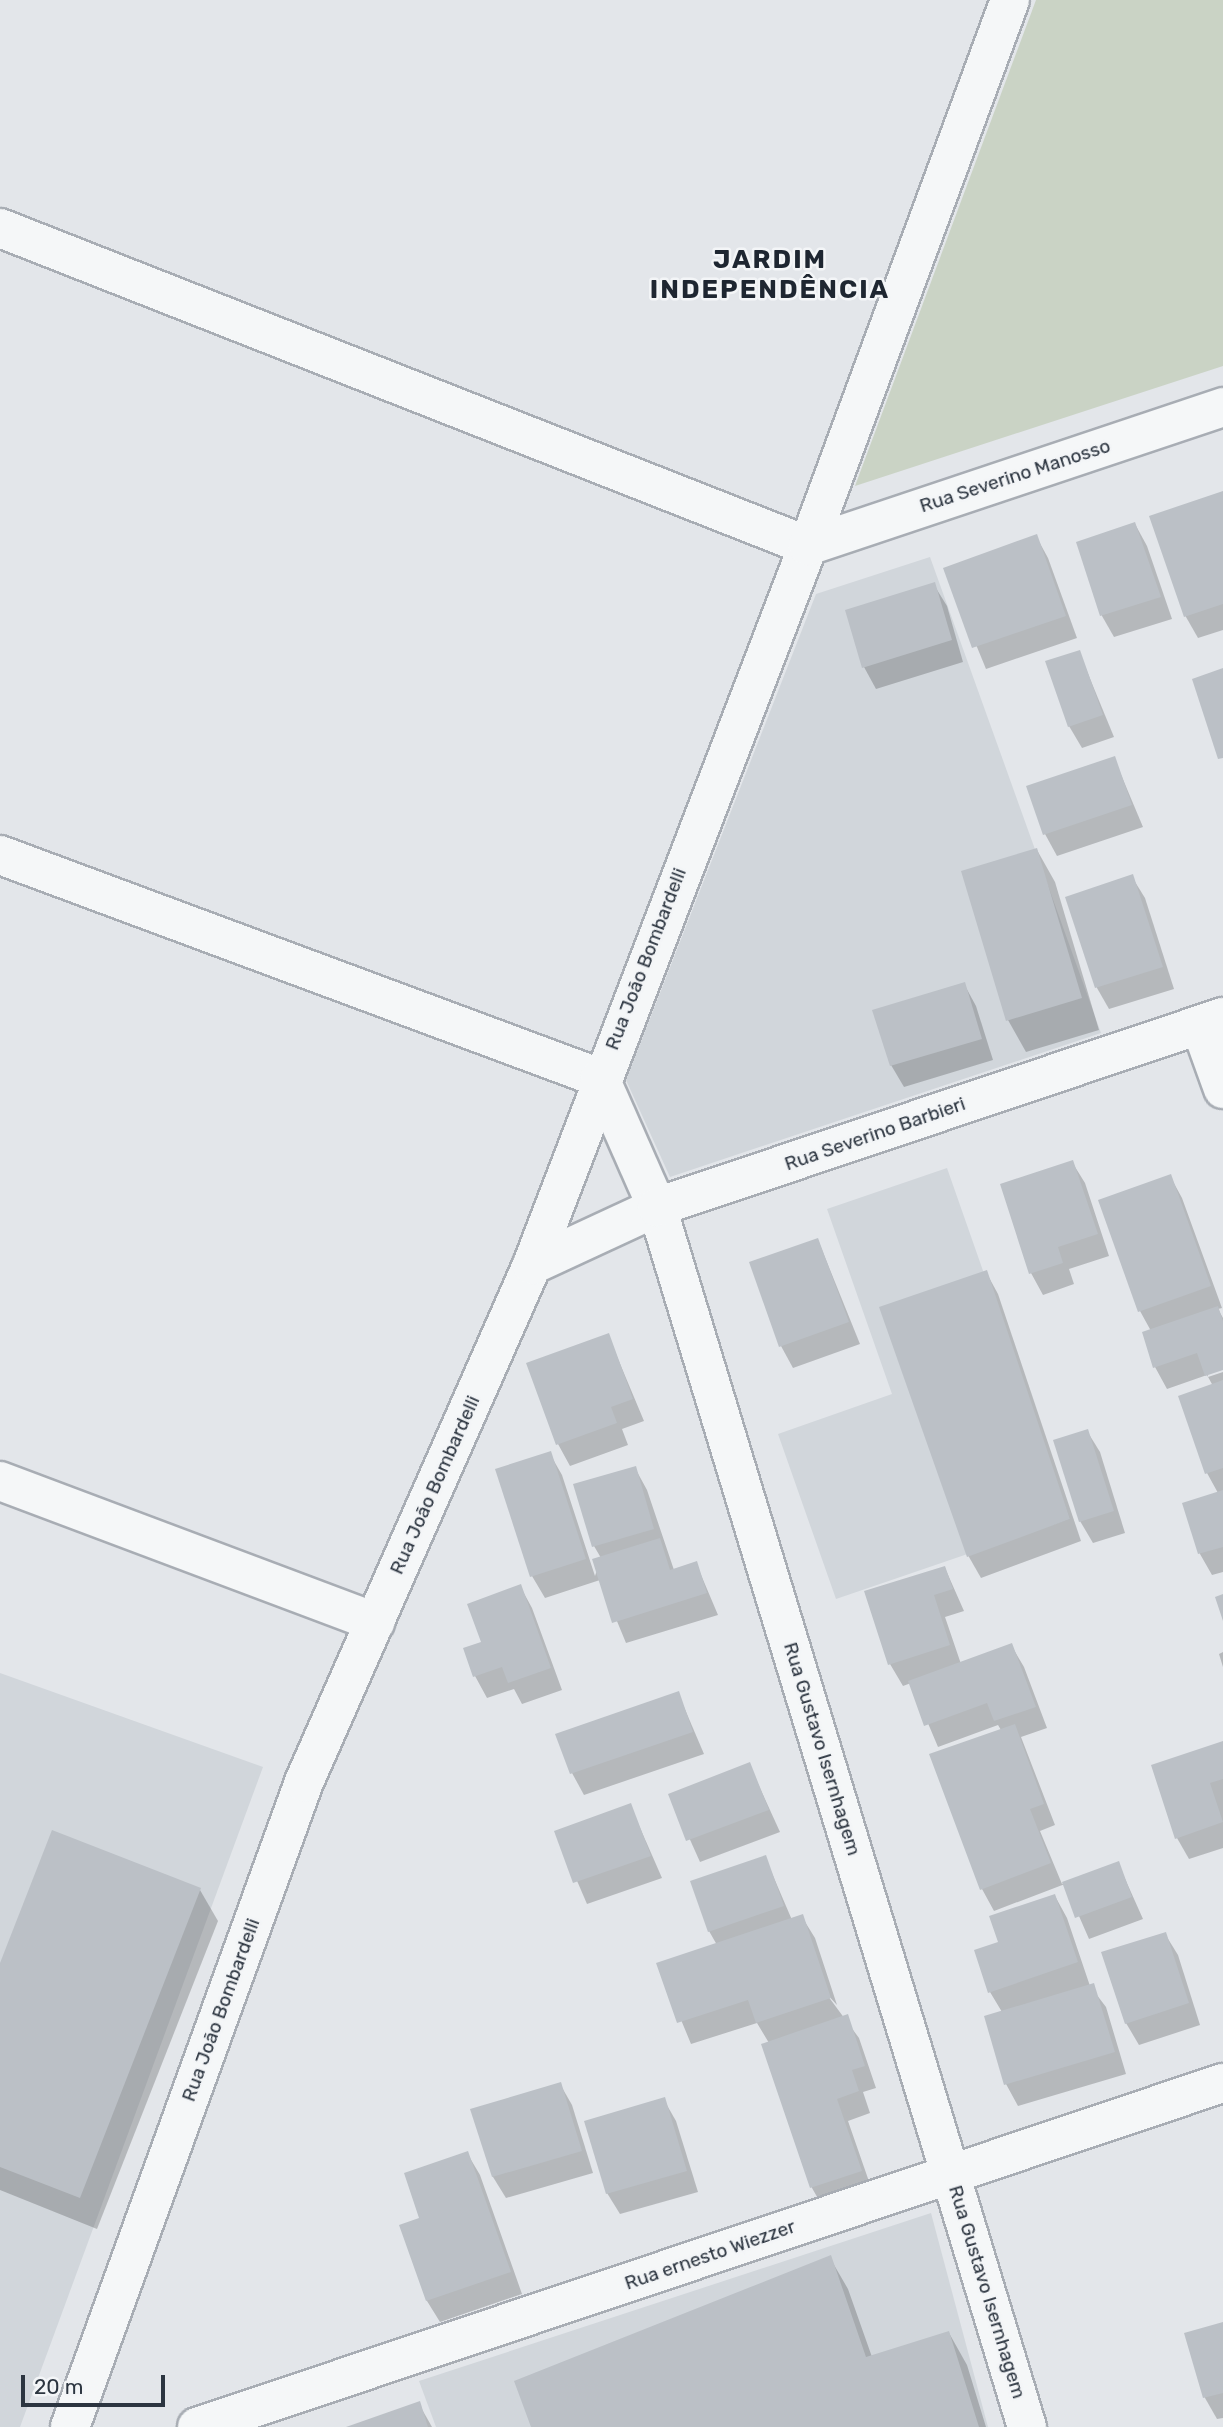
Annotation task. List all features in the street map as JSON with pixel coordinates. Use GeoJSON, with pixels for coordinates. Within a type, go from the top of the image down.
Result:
{"type":"FeatureCollection","features":[{"type":"Feature","properties":{"kind":"street","name":"Rua João Bombardelli"},"geometry":{"type":"LineString","coordinates":[[70,2427],[304,1782],[532,1265],[600,1078],[808,545],[1010,0]]}},
{"type":"Feature","properties":{"kind":"street"},"geometry":{"type":"LineString","coordinates":[[0,228],[808,545]]}},
{"type":"Feature","properties":{"kind":"street","name":"Rua Severino Manosso"},"geometry":{"type":"LineString","coordinates":[[808,545],[1223,407]]}},
{"type":"Feature","properties":{"kind":"street"},"geometry":{"type":"LineString","coordinates":[[0,855],[600,1078]]}},
{"type":"Feature","properties":{"kind":"street"},"geometry":{"type":"LineString","coordinates":[[1211,1021],[1223,1089]]}},
{"type":"Feature","properties":{"kind":"street","name":"Rua Severino Barbieri"},"geometry":{"type":"LineString","coordinates":[[532,1265],[657,1207],[1211,1021]]}},
{"type":"Feature","properties":{"kind":"street","name":"Rua Gustavo Isernhagem"},"geometry":{"type":"LineString","coordinates":[[600,1078],[657,1207],[1027,2427]]}},
{"type":"Feature","properties":{"kind":"street"},"geometry":{"type":"LineString","coordinates":[[0,1481],[375,1622]]}},
{"type":"Feature","properties":{"kind":"street","name":"Rua ernesto Wiezzer"},"geometry":{"type":"LineString","coordinates":[[197,2427],[1223,2083]]}},
{"type":"Feature","properties":{"kind":"shaded area"},"geometry":{"type":"Polygon","coordinates":[[[930,557],[1101,1033],[670,1177],[626,1080],[816,594],[930,557]]]}},
{"type":"Feature","properties":{"kind":"shaded area"},"geometry":{"type":"Polygon","coordinates":[[[947,1168],[1070,1519],[836,1599],[778,1434],[892,1394],[827,1209],[947,1168]]]}},
{"type":"Feature","properties":{"kind":"shaded area"},"geometry":{"type":"Polygon","coordinates":[[[0,1673],[263,1767],[20,2427],[0,2427],[0,1673]]]}},
{"type":"Feature","properties":{"kind":"shaded area"},"geometry":{"type":"Polygon","coordinates":[[[931,2213],[988,2427],[436,2427],[419,2381],[931,2213]]]}},
{"type":"Feature","properties":{"kind":"green space"},"geometry":{"type":"Polygon","coordinates":[[[1036,0],[1223,0],[1223,366],[855,486],[1036,0]]]}},
{"type":"Feature","properties":{"kind":"building"},"geometry":{"type":"Polygon","coordinates":[[[1223,491],[1223,604],[1184,617],[1149,516],[1223,491]]]}},
{"type":"Feature","properties":{"kind":"building"},"geometry":{"type":"Polygon","coordinates":[[[1135,522],[1161,597],[1100,616],[1076,542],[1135,522]]]}},
{"type":"Feature","properties":{"kind":"building"},"geometry":{"type":"Polygon","coordinates":[[[1037,534],[1066,616],[972,648],[943,568],[1037,534]]]}},
{"type":"Feature","properties":{"kind":"building"},"geometry":{"type":"Polygon","coordinates":[[[935,582],[952,640],[862,668],[845,610],[935,582]]]}},
{"type":"Feature","properties":{"kind":"building"},"geometry":{"type":"Polygon","coordinates":[[[1080,650],[1103,715],[1068,727],[1045,661],[1080,650]]]}},
{"type":"Feature","properties":{"kind":"building"},"geometry":{"type":"Polygon","coordinates":[[[1223,668],[1223,758],[1218,759],[1192,679],[1223,668]]]}},
{"type":"Feature","properties":{"kind":"building"},"geometry":{"type":"Polygon","coordinates":[[[1115,756],[1132,805],[1043,835],[1026,786],[1115,756]]]}},
{"type":"Feature","properties":{"kind":"building"},"geometry":{"type":"Polygon","coordinates":[[[1037,848],[1082,998],[1006,1021],[961,871],[1037,848]]]}},
{"type":"Feature","properties":{"kind":"building"},"geometry":{"type":"Polygon","coordinates":[[[1133,874],[1163,967],[1095,988],[1065,897],[1133,874]]]}},
{"type":"Feature","properties":{"kind":"building"},"geometry":{"type":"Polygon","coordinates":[[[965,982],[982,1039],[890,1066],[872,1010],[965,982]]]}},
{"type":"Feature","properties":{"kind":"building"},"geometry":{"type":"Polygon","coordinates":[[[1073,1160],[1098,1234],[1058,1247],[1063,1263],[1029,1274],[1000,1184],[1073,1160]]]}},
{"type":"Feature","properties":{"kind":"building"},"geometry":{"type":"Polygon","coordinates":[[[1171,1174],[1211,1286],[1138,1312],[1098,1200],[1171,1174]]]}},
{"type":"Feature","properties":{"kind":"building"},"geometry":{"type":"Polygon","coordinates":[[[818,1238],[849,1322],[779,1347],[749,1262],[818,1238]]]}},
{"type":"Feature","properties":{"kind":"building"},"geometry":{"type":"Polygon","coordinates":[[[987,1270],[1070,1519],[967,1557],[879,1307],[987,1270]]]}},
{"type":"Feature","properties":{"kind":"building"},"geometry":{"type":"Polygon","coordinates":[[[1218,1306],[1223,1321],[1223,1370],[1205,1376],[1197,1353],[1153,1368],[1142,1332],[1218,1306]]]}},
{"type":"Feature","properties":{"kind":"building"},"geometry":{"type":"Polygon","coordinates":[[[609,1333],[633,1399],[611,1407],[617,1423],[556,1445],[526,1363],[609,1333]]]}},
{"type":"Feature","properties":{"kind":"building"},"geometry":{"type":"Polygon","coordinates":[[[1223,1380],[1223,1468],[1205,1474],[1178,1396],[1223,1380]]]}},
{"type":"Feature","properties":{"kind":"building"},"geometry":{"type":"Polygon","coordinates":[[[1088,1429],[1114,1511],[1079,1522],[1053,1440],[1088,1429]]]}},
{"type":"Feature","properties":{"kind":"building"},"geometry":{"type":"Polygon","coordinates":[[[551,1451],[586,1559],[530,1577],[495,1469],[551,1451]]]}},
{"type":"Feature","properties":{"kind":"building"},"geometry":{"type":"Polygon","coordinates":[[[636,1466],[654,1529],[592,1547],[573,1484],[636,1466]]]}},
{"type":"Feature","properties":{"kind":"building"},"geometry":{"type":"Polygon","coordinates":[[[1223,1490],[1223,1547],[1198,1554],[1182,1503],[1223,1490]]]}},
{"type":"Feature","properties":{"kind":"building"},"geometry":{"type":"Polygon","coordinates":[[[660,1538],[670,1570],[697,1561],[707,1593],[612,1623],[592,1559],[660,1538]]]}},
{"type":"Feature","properties":{"kind":"building"},"geometry":{"type":"Polygon","coordinates":[[[945,1566],[953,1589],[934,1595],[950,1645],[888,1665],[864,1591],[945,1566]]]}},
{"type":"Feature","properties":{"kind":"building"},"geometry":{"type":"Polygon","coordinates":[[[521,1584],[551,1668],[508,1683],[502,1667],[473,1677],[463,1648],[481,1642],[467,1604],[521,1584]]]}},
{"type":"Feature","properties":{"kind":"building"},"geometry":{"type":"Polygon","coordinates":[[[1223,1594],[1223,1621],[1215,1597],[1223,1594]]]}},
{"type":"Feature","properties":{"kind":"building"},"geometry":{"type":"Polygon","coordinates":[[[1012,1643],[1036,1707],[994,1721],[987,1703],[924,1726],[908,1681],[1012,1643]]]}},
{"type":"Feature","properties":{"kind":"building"},"geometry":{"type":"Polygon","coordinates":[[[679,1691],[693,1732],[570,1774],[555,1734],[679,1691]]]}},
{"type":"Feature","properties":{"kind":"building"},"geometry":{"type":"Polygon","coordinates":[[[1015,1724],[1044,1804],[1030,1809],[1051,1863],[980,1890],[929,1754],[1015,1724]]]}},
{"type":"Feature","properties":{"kind":"building"},"geometry":{"type":"Polygon","coordinates":[[[1223,1741],[1223,1779],[1210,1783],[1223,1822],[1175,1839],[1151,1765],[1223,1741]]]}},
{"type":"Feature","properties":{"kind":"building"},"geometry":{"type":"Polygon","coordinates":[[[750,1762],[769,1810],[686,1841],[668,1794],[750,1762]]]}},
{"type":"Feature","properties":{"kind":"building"},"geometry":{"type":"Polygon","coordinates":[[[631,1803],[651,1856],[573,1883],[554,1831],[631,1803]]]}},
{"type":"Feature","properties":{"kind":"building"},"geometry":{"type":"Polygon","coordinates":[[[52,1830],[201,1888],[80,2198],[0,2167],[0,1963],[52,1830]]]}},
{"type":"Feature","properties":{"kind":"building"},"geometry":{"type":"Polygon","coordinates":[[[766,1855],[784,1906],[708,1932],[690,1881],[766,1855]]]}},
{"type":"Feature","properties":{"kind":"building"},"geometry":{"type":"Polygon","coordinates":[[[1119,1861],[1132,1897],[1075,1918],[1062,1882],[1119,1861]]]}},
{"type":"Feature","properties":{"kind":"building"},"geometry":{"type":"Polygon","coordinates":[[[1055,1894],[1078,1962],[988,1993],[974,1950],[998,1942],[989,1916],[1055,1894]]]}},
{"type":"Feature","properties":{"kind":"building"},"geometry":{"type":"Polygon","coordinates":[[[803,1914],[831,1998],[756,2023],[748,2000],[677,2023],[656,1963],[803,1914]]]}},
{"type":"Feature","properties":{"kind":"building"},"geometry":{"type":"Polygon","coordinates":[[[1166,1932],[1189,2003],[1125,2024],[1101,1952],[1166,1932]]]}},
{"type":"Feature","properties":{"kind":"building"},"geometry":{"type":"Polygon","coordinates":[[[1094,1983],[1115,2052],[1004,2085],[984,2016],[1094,1983]]]}},
{"type":"Feature","properties":{"kind":"building"},"geometry":{"type":"Polygon","coordinates":[[[848,2014],[865,2066],[852,2070],[859,2091],[837,2099],[862,2171],[810,2188],[761,2044],[848,2014]]]}},
{"type":"Feature","properties":{"kind":"building"},"geometry":{"type":"Polygon","coordinates":[[[561,2082],[582,2151],[492,2177],[470,2109],[561,2082]]]}},
{"type":"Feature","properties":{"kind":"building"},"geometry":{"type":"Polygon","coordinates":[[[665,2097],[687,2171],[606,2194],[584,2121],[665,2097]]]}},
{"type":"Feature","properties":{"kind":"building"},"geometry":{"type":"Polygon","coordinates":[[[468,2151],[511,2272],[426,2301],[399,2225],[419,2218],[404,2173],[468,2151]]]}},
{"type":"Feature","properties":{"kind":"building"},"geometry":{"type":"Polygon","coordinates":[[[831,2255],[866,2357],[949,2331],[979,2427],[531,2427],[514,2381],[831,2255]]]}},
{"type":"Feature","properties":{"kind":"building"},"geometry":{"type":"Polygon","coordinates":[[[1223,2322],[1223,2393],[1203,2398],[1184,2333],[1223,2322]]]}},
{"type":"Feature","properties":{"kind":"building"},"geometry":{"type":"Polygon","coordinates":[[[420,2401],[428,2427],[346,2427],[420,2401]]]}},
{"type":"Feature","properties":{"kind":"district","name":"JARDIM INDEPENDÊNCIA"},"geometry":{"type":"Point","coordinates":[770,275]}}]}
